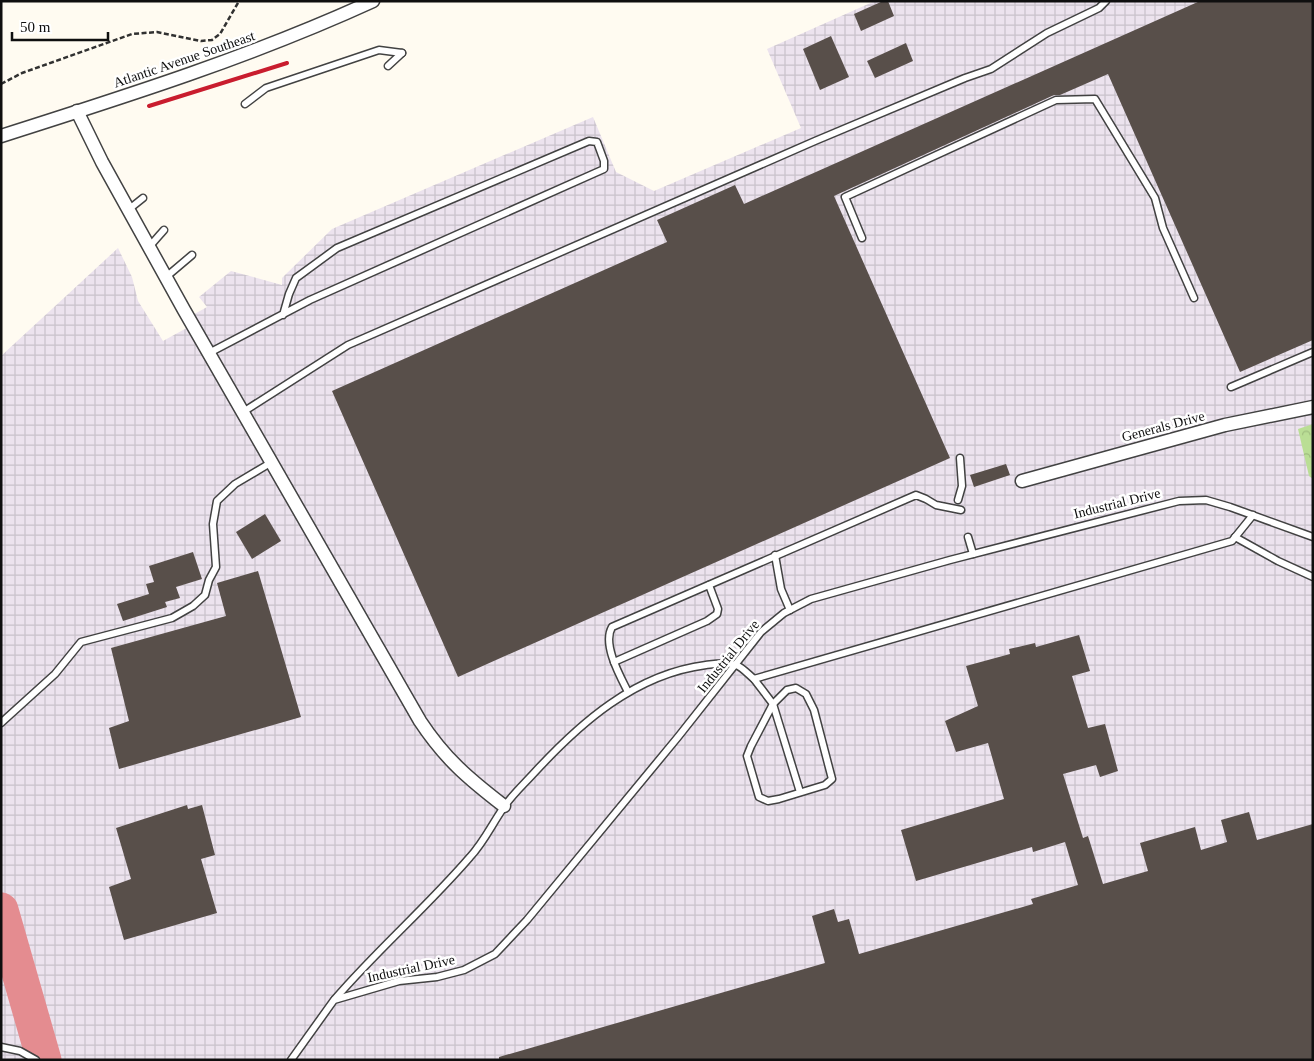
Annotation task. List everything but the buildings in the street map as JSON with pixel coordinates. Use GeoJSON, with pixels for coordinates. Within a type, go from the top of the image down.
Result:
{"type":"FeatureCollection","features":[{"type":"Feature","properties":{"kind":"street","name":"Atlantic Avenue Southeast"},"geometry":{"type":"LineString","coordinates":[[1,136],[279,42],[373,1]]}},
{"type":"Feature","properties":{"kind":"street"},"geometry":{"type":"LineString","coordinates":[[77,111],[128,210],[429,735],[451,762],[504,806]]}},
{"type":"Feature","properties":{"kind":"street","name":"Generals Drive"},"geometry":{"type":"LineString","coordinates":[[1022,481],[1225,425],[1313,407]]}},
{"type":"Feature","properties":{"kind":"lane"},"geometry":{"type":"LineString","coordinates":[[243,412],[348,345],[815,141],[965,78],[991,69],[1047,34],[1099,8],[1106,1]]}},
{"type":"Feature","properties":{"kind":"lane"},"geometry":{"type":"LineString","coordinates":[[245,104],[266,88],[379,50],[402,53],[388,66]]}},
{"type":"Feature","properties":{"kind":"lane"},"geometry":{"type":"LineString","coordinates":[[862,238],[845,197],[1056,100],[1095,99],[1155,198],[1163,228],[1194,298]]}},
{"type":"Feature","properties":{"kind":"lane"},"geometry":{"type":"LineString","coordinates":[[209,353],[319,296],[604,169],[604,161],[597,142],[589,141],[338,248],[296,278],[282,315]]}},
{"type":"Feature","properties":{"kind":"lane"},"geometry":{"type":"LineString","coordinates":[[128,210],[143,198]]}},
{"type":"Feature","properties":{"kind":"lane"},"geometry":{"type":"LineString","coordinates":[[149,247],[164,230]]}},
{"type":"Feature","properties":{"kind":"lane"},"geometry":{"type":"LineString","coordinates":[[166,277],[192,255]]}},
{"type":"Feature","properties":{"kind":"lane"},"geometry":{"type":"LineString","coordinates":[[1231,387],[1313,352]]}},
{"type":"Feature","properties":{"kind":"lane"},"geometry":{"type":"LineString","coordinates":[[958,500],[962,486],[960,458]]}},
{"type":"Feature","properties":{"kind":"lane"},"geometry":{"type":"LineString","coordinates":[[1,723],[55,674],[81,642],[172,618],[193,606],[205,595],[209,580],[216,567],[213,524],[217,501],[235,484],[272,462]]}},
{"type":"Feature","properties":{"kind":"lane"},"geometry":{"type":"LineString","coordinates":[[628,692],[614,662],[609,639],[609,632],[612,627],[916,495],[936,505],[961,510]]}},
{"type":"Feature","properties":{"kind":"lane","name":"Industrial Drive"},"geometry":{"type":"LineString","coordinates":[[334,1000],[399,981],[437,977],[464,970],[495,954],[527,920],[761,632],[784,613],[811,599],[973,554],[1179,501],[1206,500],[1313,538]]}},
{"type":"Feature","properties":{"kind":"lane"},"geometry":{"type":"LineString","coordinates":[[754,679],[1232,541],[1253,516]]}},
{"type":"Feature","properties":{"kind":"lane"},"geometry":{"type":"LineString","coordinates":[[968,536],[973,554]]}},
{"type":"Feature","properties":{"kind":"lane"},"geometry":{"type":"LineString","coordinates":[[1236,537],[1278,561],[1313,577]]}},
{"type":"Feature","properties":{"kind":"lane"},"geometry":{"type":"LineString","coordinates":[[775,555],[781,589],[790,610]]}},
{"type":"Feature","properties":{"kind":"lane"},"geometry":{"type":"LineString","coordinates":[[614,662],[707,621],[717,614],[718,609],[709,585]]}},
{"type":"Feature","properties":{"kind":"lane"},"geometry":{"type":"LineString","coordinates":[[290,1060],[334,1000],[357,974],[470,858],[504,806],[549,757],[579,728],[628,692],[650,681],[688,668],[714,664],[736,665],[754,679],[773,704],[800,792]]}},
{"type":"Feature","properties":{"kind":"lane"},"geometry":{"type":"LineString","coordinates":[[796,688],[806,694],[814,710],[832,779],[825,785],[800,792],[768,801],[759,797],[747,756],[773,704],[787,690],[796,688]]}},
{"type":"Feature","properties":{"kind":"lane"},"geometry":{"type":"LineString","coordinates":[[1,1047],[20,1051],[36,1060]]}},
{"type":"Feature","properties":{"kind":"path"},"geometry":{"type":"LineString","coordinates":[[1,84],[22,73],[132,34],[157,32],[201,40],[212,40],[220,34],[238,1]]}},
{"type":"Feature","properties":{"kind":"shaded area"},"geometry":{"type":"Polygon","coordinates":[[[875,1],[1313,1],[1313,1060],[1,1060],[1,356],[118,248],[132,277],[138,301],[163,341],[194,324],[191,316],[207,307],[199,297],[231,271],[282,285],[282,278],[332,229],[593,117],[616,172],[654,191],[801,128],[767,49],[875,1]]]}},
{"type":"Feature","properties":{"kind":"green space"},"geometry":{"type":"Polygon","coordinates":[[[1313,424],[1313,479],[1309,476],[1298,429],[1313,424]]]}},
{"type":"Feature","properties":{"kind":"taxiway"},"geometry":{"type":"LineString","coordinates":[[1,910],[44,1060]]}},
{"type":"Feature","properties":{"kind":"railway"},"geometry":{"type":"LineString","coordinates":[[149,106],[287,63]]}}]}
